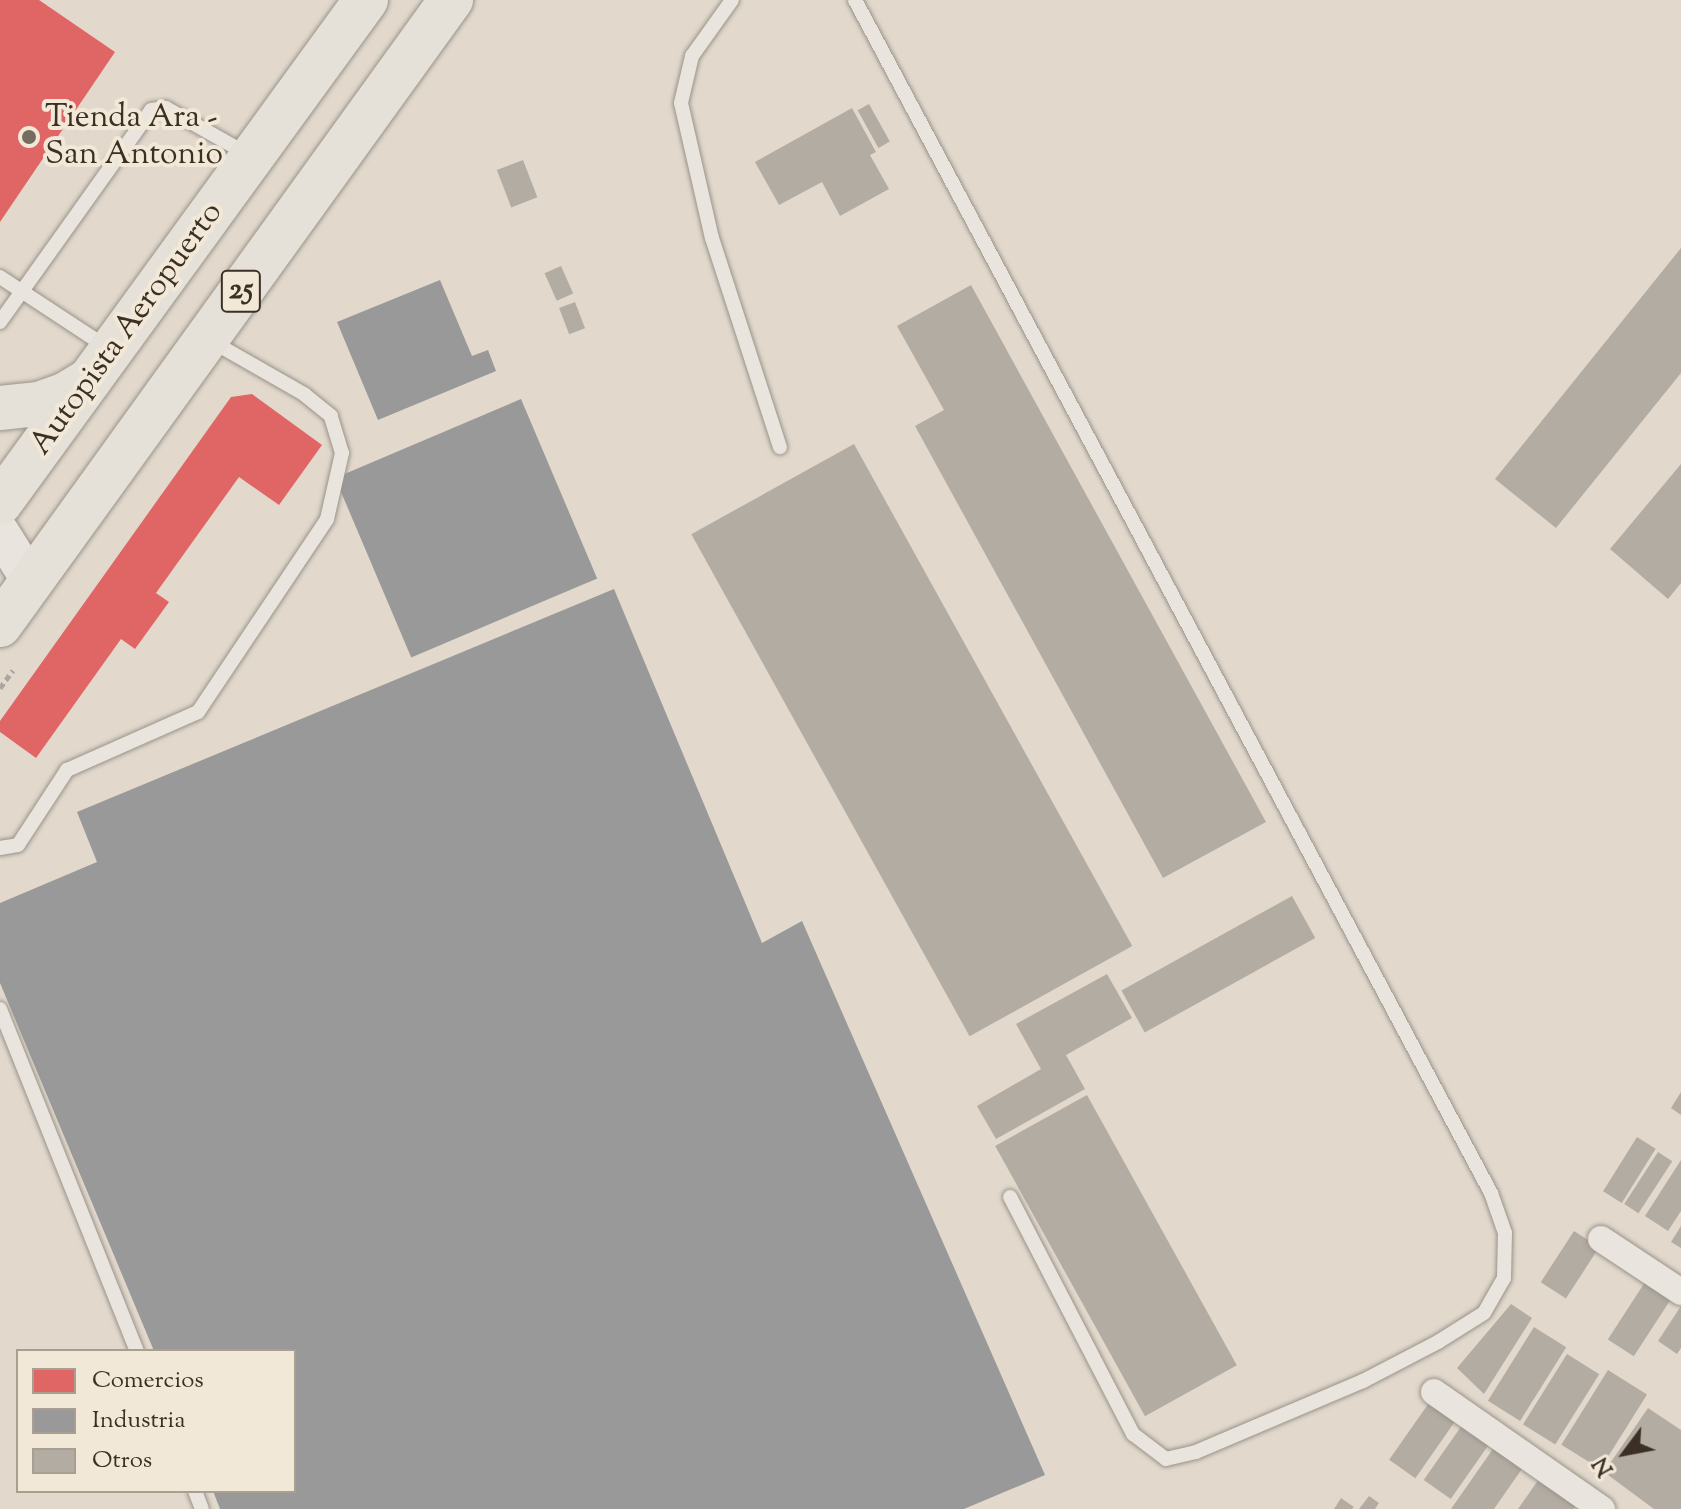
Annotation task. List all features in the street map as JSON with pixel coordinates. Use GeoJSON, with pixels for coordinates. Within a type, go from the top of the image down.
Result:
{"type":"FeatureCollection","features":[{"type":"Feature","properties":{"kind":"highway","name":"Autopista Aeropuerto"},"geometry":{"type":"LineString","coordinates":[[0,503],[366,0]]}},
{"type":"Feature","properties":{"kind":"highway","name":"25"},"geometry":{"type":"LineString","coordinates":[[10,608],[451,0]]}},
{"type":"Feature","properties":{"kind":"highway"},"geometry":{"type":"LineString","coordinates":[[0,408],[39,404],[66,394],[101,365]]}},
{"type":"Feature","properties":{"kind":"street"},"geometry":{"type":"LineString","coordinates":[[0,532],[10,608]]}},
{"type":"Feature","properties":{"kind":"street"},"geometry":{"type":"LineString","coordinates":[[1601,1239],[1681,1292]]}},
{"type":"Feature","properties":{"kind":"street"},"geometry":{"type":"LineString","coordinates":[[1434,1392],[1602,1509]]}},
{"type":"Feature","properties":{"kind":"lane"},"geometry":{"type":"LineString","coordinates":[[732,0],[692,56],[681,103],[712,238],[780,447]]}},
{"type":"Feature","properties":{"kind":"lane"},"geometry":{"type":"LineString","coordinates":[[855,0],[1491,1193],[1505,1233],[1504,1278],[1484,1313],[1438,1342],[1363,1381],[1196,1452],[1166,1459],[1133,1434],[1010,1197]]}},
{"type":"Feature","properties":{"kind":"lane"},"geometry":{"type":"LineString","coordinates":[[0,322],[151,110],[166,108],[252,156]]}},
{"type":"Feature","properties":{"kind":"lane"},"geometry":{"type":"LineString","coordinates":[[0,277],[24,291],[101,365]]}},
{"type":"Feature","properties":{"kind":"lane"},"geometry":{"type":"LineString","coordinates":[[0,848],[18,845],[67,770],[198,712],[327,519],[342,453],[331,416],[304,394],[207,339]]}},
{"type":"Feature","properties":{"kind":"lane"},"geometry":{"type":"LineString","coordinates":[[0,1009],[136,1349]]}},
{"type":"Feature","properties":{"kind":"path"},"geometry":{"type":"LineString","coordinates":[[0,688],[13,670]]}},
{"type":"Feature","properties":{"kind":"building: Comercios","name":"Tienda Ara - San Antonio"},"geometry":{"type":"Polygon","coordinates":[[[0,0],[39,0],[115,52],[0,222],[0,0]]]}},
{"type":"Feature","properties":{"kind":"building: Comercios"},"geometry":{"type":"Polygon","coordinates":[[[252,394],[322,445],[279,505],[239,477],[156,593],[169,602],[135,649],[121,639],[36,758],[0,732],[0,721],[231,397],[252,394]]]}},
{"type":"Feature","properties":{"kind":"building: Industria"},"geometry":{"type":"Polygon","coordinates":[[[440,280],[472,356],[488,350],[496,371],[378,420],[337,322],[440,280]]]}},
{"type":"Feature","properties":{"kind":"building: Industria"},"geometry":{"type":"Polygon","coordinates":[[[521,399],[597,578],[411,657],[335,478],[521,399]]]}},
{"type":"Feature","properties":{"kind":"building: Industria"},"geometry":{"type":"Polygon","coordinates":[[[614,589],[762,943],[802,921],[1045,1475],[964,1509],[220,1509],[214,1493],[296,1493],[296,1349],[153,1349],[0,983],[0,903],[97,862],[77,812],[614,589]]]}},
{"type":"Feature","properties":{"kind":"building: Otros"},"geometry":{"type":"Polygon","coordinates":[[[869,104],[890,142],[878,148],[858,110],[869,104]]]}},
{"type":"Feature","properties":{"kind":"building: Otros"},"geometry":{"type":"Polygon","coordinates":[[[852,108],[876,152],[870,155],[889,189],[840,216],[822,182],[779,205],[755,162],[852,108]]]}},
{"type":"Feature","properties":{"kind":"building: Otros"},"geometry":{"type":"Polygon","coordinates":[[[523,160],[537,197],[511,207],[497,170],[523,160]]]}},
{"type":"Feature","properties":{"kind":"building: Otros"},"geometry":{"type":"Polygon","coordinates":[[[1681,248],[1681,373],[1556,528],[1495,479],[1681,248]]]}},
{"type":"Feature","properties":{"kind":"building: Otros"},"geometry":{"type":"Polygon","coordinates":[[[561,266],[573,293],[557,301],[545,273],[561,266]]]}},
{"type":"Feature","properties":{"kind":"building: Otros"},"geometry":{"type":"Polygon","coordinates":[[[971,285],[1266,822],[1163,878],[915,426],[944,410],[897,326],[971,285]]]}},
{"type":"Feature","properties":{"kind":"building: Otros"},"geometry":{"type":"Polygon","coordinates":[[[575,302],[585,328],[569,334],[559,308],[575,302]]]}},
{"type":"Feature","properties":{"kind":"building: Otros"},"geometry":{"type":"Polygon","coordinates":[[[854,444],[1132,946],[970,1036],[691,534],[854,444]]]}},
{"type":"Feature","properties":{"kind":"building: Otros"},"geometry":{"type":"Polygon","coordinates":[[[1681,464],[1681,583],[1668,599],[1610,549],[1681,464]]]}},
{"type":"Feature","properties":{"kind":"building: Otros"},"geometry":{"type":"Polygon","coordinates":[[[1292,896],[1315,938],[1145,1033],[1121,991],[1292,896]]]}},
{"type":"Feature","properties":{"kind":"building: Otros"},"geometry":{"type":"Polygon","coordinates":[[[1107,974],[1132,1018],[1066,1055],[1085,1089],[996,1139],[977,1106],[1041,1069],[1016,1024],[1107,974]]]}},
{"type":"Feature","properties":{"kind":"building: Otros"},"geometry":{"type":"Polygon","coordinates":[[[1681,1092],[1681,1115],[1671,1108],[1681,1092]]]}},
{"type":"Feature","properties":{"kind":"building: Otros"},"geometry":{"type":"Polygon","coordinates":[[[1087,1095],[1237,1365],[1145,1416],[995,1146],[1087,1095]]]}},
{"type":"Feature","properties":{"kind":"building: Otros"},"geometry":{"type":"Polygon","coordinates":[[[1637,1137],[1656,1149],[1622,1203],[1603,1191],[1637,1137]]]}},
{"type":"Feature","properties":{"kind":"building: Otros"},"geometry":{"type":"Polygon","coordinates":[[[1658,1152],[1672,1161],[1638,1213],[1624,1204],[1658,1152]]]}},
{"type":"Feature","properties":{"kind":"building: Otros"},"geometry":{"type":"Polygon","coordinates":[[[1681,1160],[1681,1211],[1668,1231],[1645,1216],[1681,1160]]]}},
{"type":"Feature","properties":{"kind":"building: Otros"},"geometry":{"type":"Polygon","coordinates":[[[1681,1226],[1681,1248],[1671,1242],[1681,1226]]]}},
{"type":"Feature","properties":{"kind":"building: Otros"},"geometry":{"type":"Polygon","coordinates":[[[1574,1231],[1599,1247],[1566,1298],[1541,1282],[1574,1231]]]}},
{"type":"Feature","properties":{"kind":"building: Otros"},"geometry":{"type":"Polygon","coordinates":[[[1647,1279],[1673,1296],[1634,1356],[1608,1339],[1647,1279]]]}},
{"type":"Feature","properties":{"kind":"building: Otros"},"geometry":{"type":"Polygon","coordinates":[[[1511,1304],[1532,1318],[1484,1394],[1457,1368],[1511,1304]]]}},
{"type":"Feature","properties":{"kind":"building: Otros"},"geometry":{"type":"Polygon","coordinates":[[[1681,1306],[1681,1348],[1677,1354],[1658,1341],[1681,1306]]]}},
{"type":"Feature","properties":{"kind":"building: Otros"},"geometry":{"type":"Polygon","coordinates":[[[1534,1327],[1566,1347],[1520,1421],[1488,1401],[1534,1327]]]}},
{"type":"Feature","properties":{"kind":"building: Otros"},"geometry":{"type":"Polygon","coordinates":[[[1567,1354],[1599,1374],[1555,1445],[1523,1424],[1567,1354]]]}},
{"type":"Feature","properties":{"kind":"building: Otros"},"geometry":{"type":"Polygon","coordinates":[[[1608,1370],[1647,1394],[1600,1469],[1561,1445],[1608,1370]]]}},
{"type":"Feature","properties":{"kind":"building: Otros"},"geometry":{"type":"Polygon","coordinates":[[[1431,1400],[1457,1418],[1415,1478],[1389,1460],[1431,1400]]]}},
{"type":"Feature","properties":{"kind":"building: Otros"},"geometry":{"type":"Polygon","coordinates":[[[1648,1408],[1681,1430],[1681,1509],[1654,1509],[1604,1472],[1648,1408]]]}},
{"type":"Feature","properties":{"kind":"building: Otros"},"geometry":{"type":"Polygon","coordinates":[[[1465,1421],[1492,1440],[1451,1499],[1424,1480],[1465,1421]]]}},
{"type":"Feature","properties":{"kind":"building: Otros"},"geometry":{"type":"Polygon","coordinates":[[[1495,1446],[1524,1466],[1494,1509],[1451,1509],[1495,1446]]]}},
{"type":"Feature","properties":{"kind":"building: Otros"},"geometry":{"type":"Polygon","coordinates":[[[1539,1479],[1576,1505],[1573,1509],[1518,1509],[1539,1479]]]}},
{"type":"Feature","properties":{"kind":"building: Otros"},"geometry":{"type":"Polygon","coordinates":[[[1369,1496],[1379,1503],[1375,1509],[1359,1509],[1369,1496]]]}},
{"type":"Feature","properties":{"kind":"building: Otros"},"geometry":{"type":"Polygon","coordinates":[[[1341,1498],[1354,1507],[1334,1509],[1341,1498]]]}},
{"type":"Feature","properties":{"kind":"place","name":"Tienda Ara - San Antonio"},"geometry":{"type":"Point","coordinates":[29,137]}}]}
